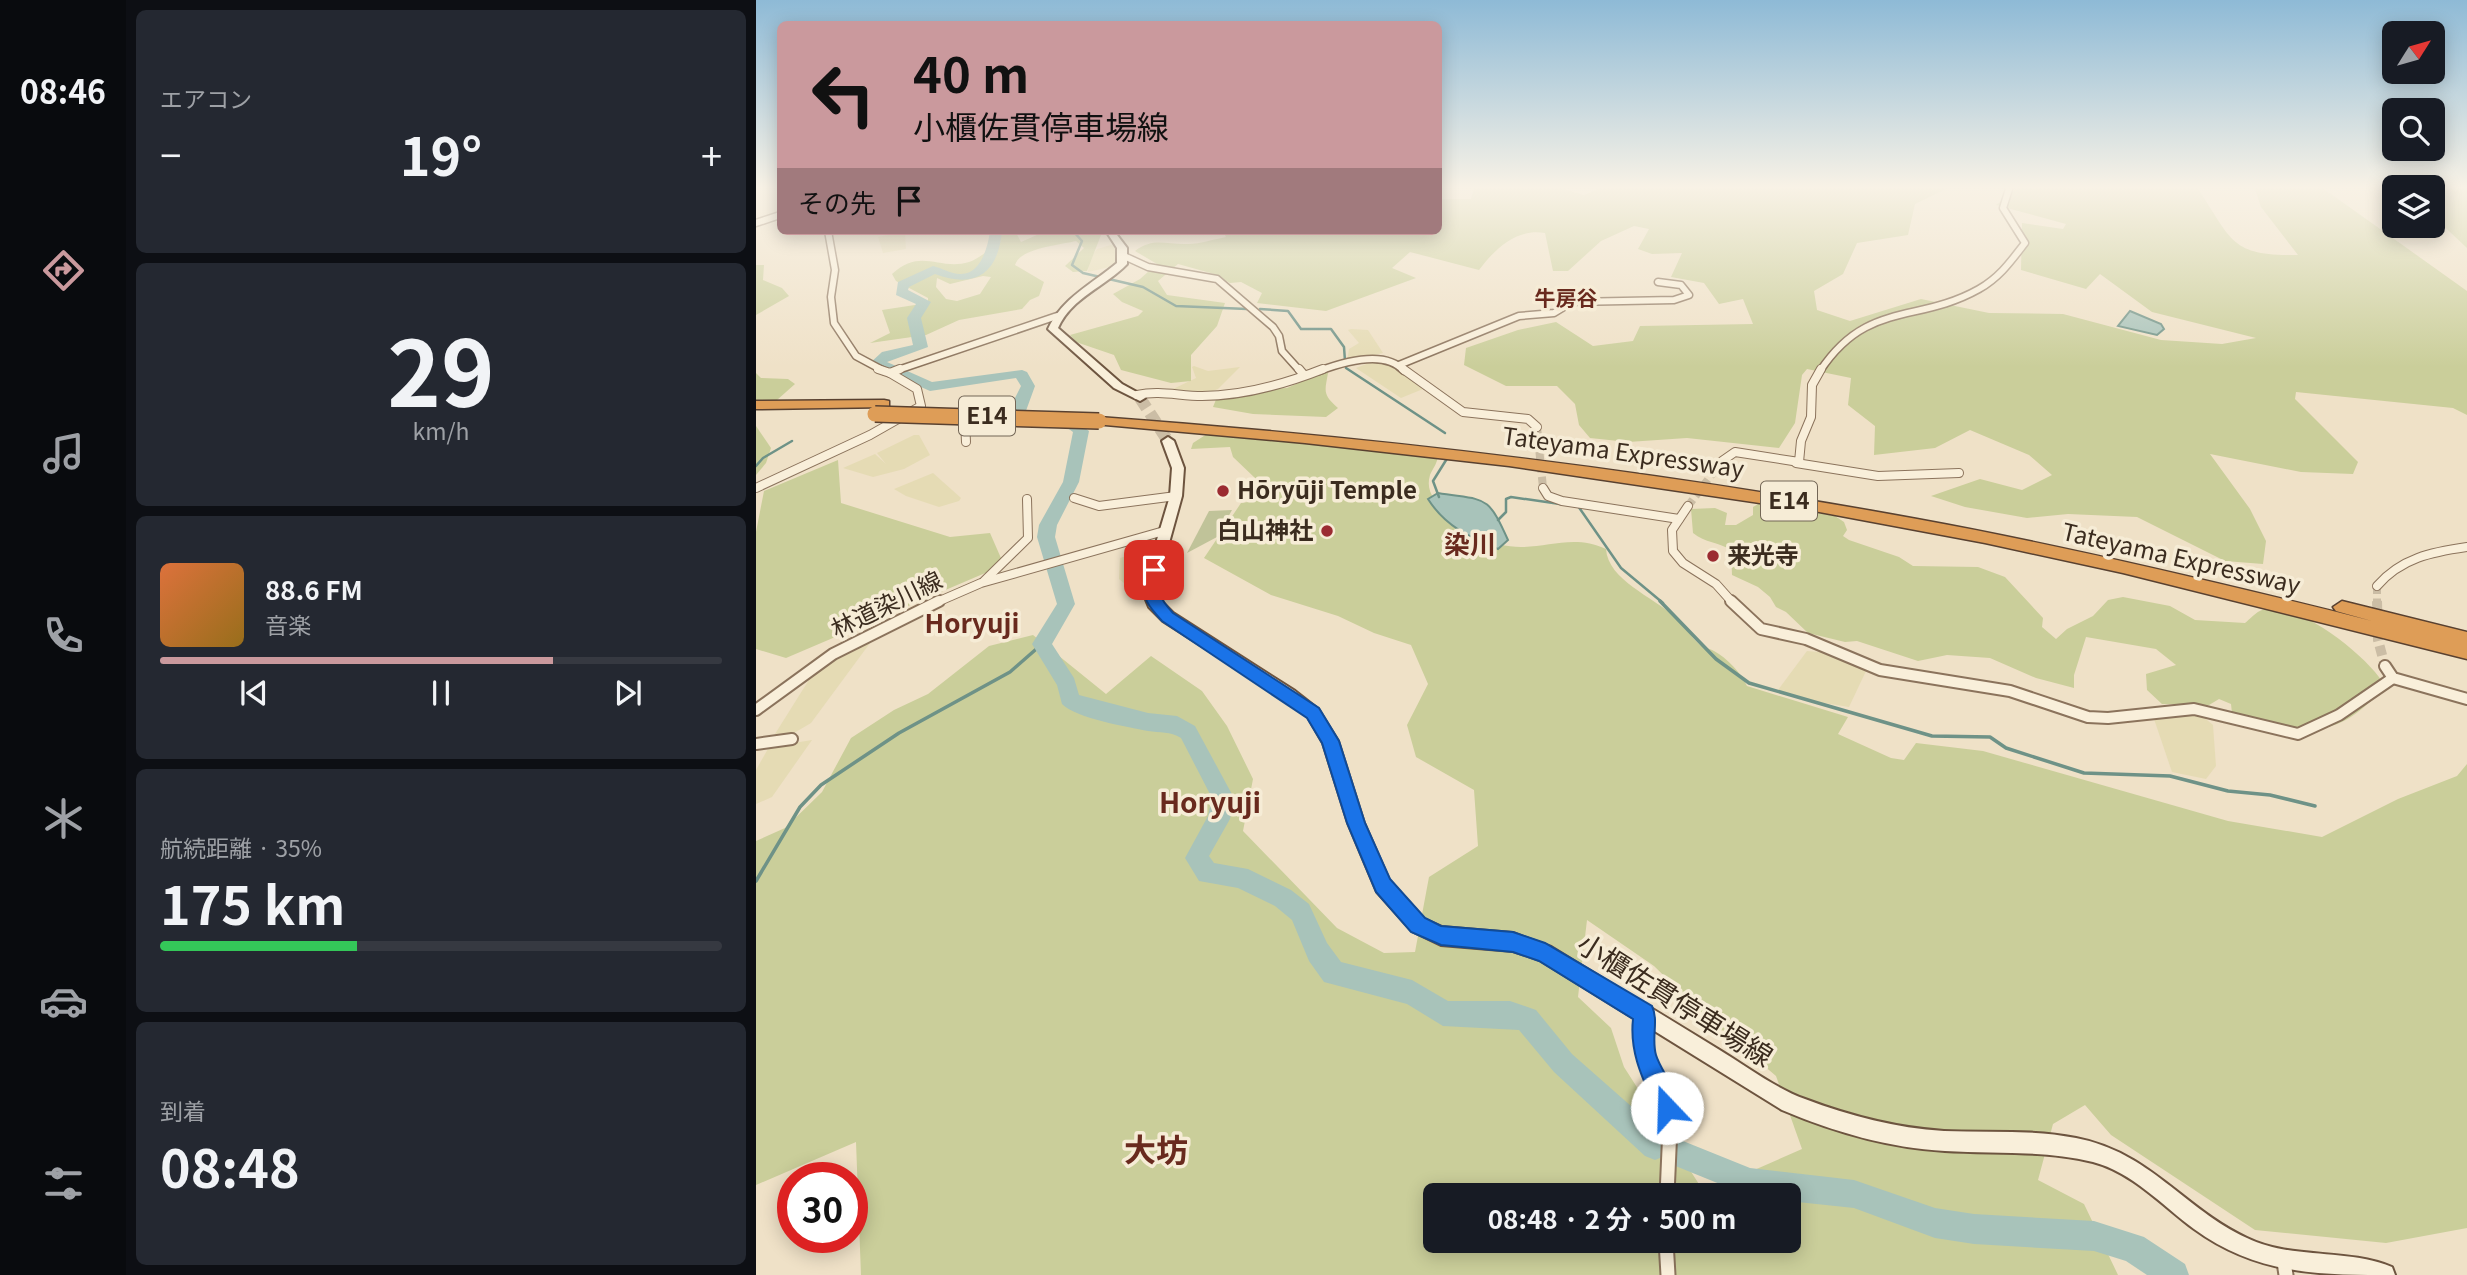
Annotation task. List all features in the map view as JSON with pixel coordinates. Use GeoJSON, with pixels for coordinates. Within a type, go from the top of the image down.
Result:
{"type":"FeatureCollection","features":[{"type":"Feature","properties":{"kind":"highway","name":"Tateyama Expressway"},"geometry":{"type":"LineString","coordinates":[[756,405],[1287,424],[1447,440],[1759,484],[2096,549],[2467,639]]}},
{"type":"Feature","properties":{"kind":"highway","name":"Tateyama Expressway"},"geometry":{"type":"LineString","coordinates":[[756,414],[879,409]]}},
{"type":"Feature","properties":{"kind":"highway","name":"Tateyama Expressway"},"geometry":{"type":"LineString","coordinates":[[1103,416],[1444,451],[1756,495],[2096,561],[2467,652]]}},
{"type":"Feature","properties":{"kind":"main road"},"geometry":{"type":"LineString","coordinates":[[1122,248],[1122,264],[1057,316],[1053,329],[1062,340],[1118,386],[1139,397]]}},
{"type":"Feature","properties":{"kind":"main road","name":"小櫃佐貫停車場線"},"geometry":{"type":"LineString","coordinates":[[1168,441],[1178,468],[1176,496],[1149,590],[1154,603],[1168,617],[1313,713],[1330,741],[1356,823],[1382,886],[1418,925],[1441,936],[1513,942],[1545,953],[1789,1103],[1823,1117],[1920,1139],[2064,1146],[2097,1153],[2123,1164],[2207,1227],[2285,1268],[2359,1266],[2384,1275]]}},
{"type":"Feature","properties":{"kind":"street"},"geometry":{"type":"LineString","coordinates":[[831,248],[835,275],[831,306],[841,341],[853,354],[876,368],[895,371],[1057,316]]}},
{"type":"Feature","properties":{"kind":"street"},"geometry":{"type":"LineString","coordinates":[[1796,463],[1801,459],[1801,440],[1811,421],[1809,399],[1812,382],[1839,342],[1861,325],[1973,295],[2009,268],[2021,248]]}},
{"type":"Feature","properties":{"kind":"street"},"geometry":{"type":"LineString","coordinates":[[1124,256],[1148,267],[1195,272],[1217,279],[1273,327],[1279,336],[1282,351],[1304,375]]}},
{"type":"Feature","properties":{"kind":"street"},"geometry":{"type":"LineString","coordinates":[[1399,365],[1519,316],[1554,313],[1572,302],[1674,300],[1689,295],[1681,285],[1658,282]]}},
{"type":"Feature","properties":{"kind":"street"},"geometry":{"type":"LineString","coordinates":[[1139,397],[1156,390],[1203,396],[1279,386],[1304,375],[1380,358],[1399,365],[1407,374],[1464,412],[1528,419],[1536,427]]}},
{"type":"Feature","properties":{"kind":"street"},"geometry":{"type":"LineString","coordinates":[[756,488],[904,417],[921,406],[921,397],[917,390],[895,371]]}},
{"type":"Feature","properties":{"kind":"street"},"geometry":{"type":"LineString","coordinates":[[1497,416],[1501,411],[1531,416],[1539,414]]}},
{"type":"Feature","properties":{"kind":"street"},"geometry":{"type":"LineString","coordinates":[[904,417],[965,421],[965,442]]}},
{"type":"Feature","properties":{"kind":"street"},"geometry":{"type":"LineString","coordinates":[[1723,461],[1735,453],[1744,453],[1878,476],[1959,473]]}},
{"type":"Feature","properties":{"kind":"street"},"geometry":{"type":"LineString","coordinates":[[1543,488],[1548,496],[1562,501],[1679,519]]}},
{"type":"Feature","properties":{"kind":"street"},"geometry":{"type":"LineString","coordinates":[[1074,498],[1099,506],[1176,496]]}},
{"type":"Feature","properties":{"kind":"street"},"geometry":{"type":"LineString","coordinates":[[981,583],[1028,538],[1027,499]]}},
{"type":"Feature","properties":{"kind":"street"},"geometry":{"type":"LineString","coordinates":[[1688,506],[1671,538],[1673,551],[1683,563],[1716,584],[1748,620],[1761,629],[1806,639],[1880,670],[2010,691],[2088,717],[2108,718],[2194,709],[2278,732],[2298,734],[2339,715],[2393,678]]}},
{"type":"Feature","properties":{"kind":"street","name":"林道染川線"},"geometry":{"type":"LineString","coordinates":[[756,710],[833,654],[905,616],[981,583],[1164,531]]}},
{"type":"Feature","properties":{"kind":"street"},"geometry":{"type":"LineString","coordinates":[[2377,586],[2384,576],[2416,555],[2467,547]]}},
{"type":"Feature","properties":{"kind":"street"},"geometry":{"type":"LineString","coordinates":[[2385,666],[2393,678],[2467,699]]}},
{"type":"Feature","properties":{"kind":"street"},"geometry":{"type":"LineString","coordinates":[[756,744],[792,739]]}},
{"type":"Feature","properties":{"kind":"street"},"geometry":{"type":"LineString","coordinates":[[1645,1014],[1642,1040],[1646,1060],[1663,1093],[1670,1123],[1668,1183]]}},
{"type":"Feature","properties":{"kind":"street"},"geometry":{"type":"LineString","coordinates":[[1667,1253],[1668,1275]]}},
{"type":"Feature","properties":{"kind":"shaded area"},"geometry":{"type":"Polygon","coordinates":[[[882,248],[906,248],[906,249],[883,253],[882,248]]]}},
{"type":"Feature","properties":{"kind":"shaded area"},"geometry":{"type":"Polygon","coordinates":[[[1115,248],[1118,257],[1114,266],[1088,272],[1089,260],[1097,249],[1115,248]]]}},
{"type":"Feature","properties":{"kind":"shaded area"},"geometry":{"type":"Polygon","coordinates":[[[1348,330],[1368,330],[1383,353],[1347,362],[1349,349],[1359,343],[1348,330]]]}},
{"type":"Feature","properties":{"kind":"shaded area"},"geometry":{"type":"Polygon","coordinates":[[[1377,360],[1392,364],[1423,389],[1401,398],[1356,368],[1377,360]]]}},
{"type":"Feature","properties":{"kind":"shaded area"},"geometry":{"type":"Polygon","coordinates":[[[1192,367],[1208,371],[1240,367],[1218,389],[1207,393],[1173,389],[1196,378],[1192,367]]]}},
{"type":"Feature","properties":{"kind":"shaded area"},"geometry":{"type":"Polygon","coordinates":[[[919,435],[930,455],[904,469],[873,477],[843,468],[875,454],[886,464],[877,453],[919,435]]]}},
{"type":"Feature","properties":{"kind":"shaded area"},"geometry":{"type":"Polygon","coordinates":[[[933,473],[961,498],[959,501],[939,507],[894,489],[933,473]]]}},
{"type":"Feature","properties":{"kind":"shaded area"},"geometry":{"type":"Polygon","coordinates":[[[1148,549],[1151,552],[1145,577],[1124,583],[1119,579],[1120,558],[1148,549]]]}},
{"type":"Feature","properties":{"kind":"shaded area"},"geometry":{"type":"Polygon","coordinates":[[[873,639],[811,723],[794,733],[775,734],[812,675],[824,664],[873,639]]]}},
{"type":"Feature","properties":{"kind":"shaded area"},"geometry":{"type":"Polygon","coordinates":[[[1807,651],[1829,653],[1866,671],[1849,707],[1805,700],[1778,690],[1807,651]]]}},
{"type":"Feature","properties":{"kind":"shaded area"},"geometry":{"type":"Polygon","coordinates":[[[2179,714],[2202,716],[2213,725],[2216,766],[2206,779],[2172,772],[2154,719],[2179,714]]]}},
{"type":"Feature","properties":{"kind":"shaded area"},"geometry":{"type":"Polygon","coordinates":[[[812,740],[772,797],[756,804],[756,770],[769,747],[812,740]]]}},
{"type":"Feature","properties":{"kind":"green space"},"geometry":{"type":"Polygon","coordinates":[[[991,248],[1042,248],[1024,255],[1015,265],[1044,282],[1039,296],[1030,300],[1022,309],[959,320],[926,335],[870,343],[890,333],[882,310],[928,303],[928,298],[896,281],[892,274],[902,266],[921,261],[958,264],[981,256],[991,248]],[[983,276],[950,284],[937,278],[936,287],[946,299],[957,301],[980,294],[991,277],[983,276]]]}},
{"type":"Feature","properties":{"kind":"green space"},"geometry":{"type":"Polygon","coordinates":[[[1083,248],[1096,248],[1087,271],[1073,272],[1065,266],[1083,248]]]}},
{"type":"Feature","properties":{"kind":"green space"},"geometry":{"type":"Polygon","coordinates":[[[1139,248],[1498,248],[1479,270],[1410,252],[1392,268],[1416,278],[1326,311],[1257,303],[1262,293],[1241,282],[1230,283],[1214,274],[1178,264],[1158,281],[1167,295],[1225,303],[1217,326],[1191,355],[1191,381],[1171,383],[1121,370],[1114,355],[1076,342],[1070,335],[1138,316],[1143,311],[1122,302],[1113,294],[1140,279],[1157,264],[1135,251],[1139,248]]]}},
{"type":"Feature","properties":{"kind":"green space"},"geometry":{"type":"Polygon","coordinates":[[[1548,248],[1593,248],[1568,271],[1553,271],[1548,248]]]}},
{"type":"Feature","properties":{"kind":"green space"},"geometry":{"type":"Polygon","coordinates":[[[1855,248],[1843,274],[1814,291],[1817,310],[1850,321],[1921,299],[1989,313],[2063,314],[2161,340],[2222,344],[2256,338],[2152,312],[2100,274],[2086,289],[2021,270],[2021,248],[2248,248],[2276,255],[2298,255],[2293,248],[2407,248],[2467,291],[2467,415],[2453,408],[2296,392],[2295,399],[2358,462],[2353,474],[2301,472],[2210,454],[2250,509],[2266,541],[2263,564],[2225,561],[2137,517],[2068,514],[2027,518],[1965,507],[1931,496],[1980,479],[2022,490],[2052,475],[2029,455],[1970,430],[1935,448],[1874,455],[1875,426],[1848,405],[1851,378],[1807,369],[1802,375],[1795,423],[1779,448],[1687,438],[1628,442],[1590,438],[1579,425],[1575,404],[1557,386],[1506,386],[1464,365],[1466,348],[1518,330],[1556,322],[1593,346],[1633,341],[1640,326],[1753,324],[1743,299],[1719,304],[1704,283],[1671,277],[1682,253],[1652,254],[1638,249],[1855,248]]]}},
{"type":"Feature","properties":{"kind":"green space"},"geometry":{"type":"Polygon","coordinates":[[[756,265],[764,265],[763,280],[782,288],[789,296],[756,315],[756,265]]]}},
{"type":"Feature","properties":{"kind":"green space"},"geometry":{"type":"Polygon","coordinates":[[[1323,372],[1328,373],[1327,396],[1338,408],[1326,417],[1253,414],[1213,407],[1219,392],[1287,388],[1323,372]]]}},
{"type":"Feature","properties":{"kind":"green space"},"geometry":{"type":"Polygon","coordinates":[[[756,373],[761,378],[788,379],[795,384],[777,400],[756,400],[756,373]]]}},
{"type":"Feature","properties":{"kind":"green space"},"geometry":{"type":"Polygon","coordinates":[[[756,426],[771,448],[766,463],[756,475],[756,426]]]}},
{"type":"Feature","properties":{"kind":"green space"},"geometry":{"type":"Polygon","coordinates":[[[1207,434],[1438,456],[1429,483],[1433,497],[1443,508],[1484,537],[1513,547],[1578,542],[1606,549],[1609,560],[1623,579],[1674,616],[1701,645],[1724,658],[1747,686],[1848,717],[1838,734],[1891,758],[1904,760],[1916,743],[1983,751],[2228,821],[2322,837],[2398,799],[2457,776],[2467,764],[2467,1228],[2386,1243],[2255,1230],[2111,1135],[2085,1105],[2053,1124],[2038,1180],[2084,1204],[2118,1275],[861,1275],[860,1253],[868,1253],[868,1162],[857,1162],[856,1142],[809,1162],[777,1162],[777,1176],[756,1185],[756,841],[785,828],[822,792],[851,738],[894,710],[928,694],[989,646],[1033,635],[1106,694],[1151,656],[1202,691],[1227,726],[1253,779],[1243,831],[1337,928],[1384,953],[1415,952],[1429,877],[1478,846],[1474,790],[1416,757],[1407,725],[1428,684],[1411,645],[1374,633],[1338,616],[1271,595],[1204,558],[1241,503],[1276,498],[1233,457],[1230,447],[1191,449],[1193,443],[1207,434]],[[1587,920],[1578,997],[1611,1028],[1624,1067],[1698,1183],[1423,1183],[1423,1253],[1801,1253],[1801,1183],[1725,1183],[1802,1149],[1776,1076],[1700,1011],[1654,966],[1587,920]]]}},
{"type":"Feature","properties":{"kind":"green space"},"geometry":{"type":"Polygon","coordinates":[[[838,460],[841,503],[950,537],[990,533],[1004,565],[786,658],[756,649],[756,532],[764,491],[838,460]]]}},
{"type":"Feature","properties":{"kind":"green space"},"geometry":{"type":"Polygon","coordinates":[[[1760,503],[1835,516],[1844,522],[1847,530],[1843,536],[1849,540],[1899,557],[1913,566],[1978,567],[2005,577],[2043,618],[2042,627],[2056,639],[2067,629],[2093,616],[2108,600],[2123,597],[2170,606],[2195,620],[2245,623],[2262,610],[2276,609],[2294,613],[2331,633],[2365,661],[2385,686],[2348,718],[2331,726],[2296,728],[2232,713],[2231,704],[2219,699],[2209,705],[2162,704],[2147,690],[2146,674],[2176,665],[2156,649],[2086,637],[2074,675],[2074,688],[2036,678],[1990,658],[1947,655],[1918,661],[1857,641],[1845,642],[1808,633],[1786,612],[1776,607],[1770,597],[1758,587],[1732,575],[1731,550],[1693,533],[1691,509],[1715,508],[1727,513],[1725,525],[1736,525],[1753,515],[1753,507],[1760,503]]]}},
{"type":"Feature","properties":{"kind":"green space"},"geometry":{"type":"Polygon","coordinates":[[[1232,510],[1217,537],[1187,553],[1209,511],[1232,510]]]}},
{"type":"Feature","properties":{"kind":"water"},"geometry":{"type":"Polygon","coordinates":[[[2130,311],[2161,324],[2164,329],[2157,335],[2118,326],[2130,311]]]}},
{"type":"Feature","properties":{"kind":"water"},"geometry":{"type":"Polygon","coordinates":[[[1438,493],[1483,502],[1495,514],[1508,540],[1498,549],[1458,530],[1442,517],[1428,499],[1438,493]]]}},
{"type":"Feature","properties":{"kind":"waterway"},"geometry":{"type":"LineString","coordinates":[[992,248],[982,268],[969,276],[961,278],[933,270],[921,279],[903,285],[901,292],[924,302],[914,318],[921,347],[887,355],[876,364],[892,368],[930,387],[1017,373],[1022,375],[1028,386],[1014,416],[1017,424],[1069,422],[1081,431],[1071,482],[1048,525],[1046,537],[1066,604],[1042,644],[1067,684],[1069,698],[1075,704],[1148,722],[1177,725],[1188,732],[1223,798],[1219,819],[1197,858],[1207,873],[1240,877],[1283,898],[1301,912],[1318,952],[1333,973],[1412,993],[1443,1013],[1457,1016],[1510,1014],[1527,1019],[1563,1063],[1655,1146]]}},
{"type":"Feature","properties":{"kind":"waterway"},"geometry":{"type":"LineString","coordinates":[[1079,248],[1072,265],[1083,273],[1143,287],[1176,306],[1247,309]]}},
{"type":"Feature","properties":{"kind":"waterway"},"geometry":{"type":"LineString","coordinates":[[1260,309],[1288,311],[1301,329],[1331,329],[1344,347],[1345,361]]}},
{"type":"Feature","properties":{"kind":"waterway"},"geometry":{"type":"LineString","coordinates":[[1346,368],[1445,433]]}},
{"type":"Feature","properties":{"kind":"waterway"},"geometry":{"type":"LineString","coordinates":[[756,466],[763,458],[792,441]]}},
{"type":"Feature","properties":{"kind":"waterway"},"geometry":{"type":"LineString","coordinates":[[1439,497],[1433,481],[1448,457]]}},
{"type":"Feature","properties":{"kind":"waterway"},"geometry":{"type":"LineString","coordinates":[[1498,520],[1506,512],[1506,499],[1511,497],[1560,504]]}},
{"type":"Feature","properties":{"kind":"waterway"},"geometry":{"type":"LineString","coordinates":[[1578,506],[1621,568],[1663,603]]}},
{"type":"Feature","properties":{"kind":"waterway"},"geometry":{"type":"LineString","coordinates":[[1660,601],[1716,659],[1749,683],[1932,736],[1990,737],[2006,748],[2084,773],[2170,776],[2228,791],[2270,795],[2315,806]]}},
{"type":"Feature","properties":{"kind":"waterway"},"geometry":{"type":"LineString","coordinates":[[756,881],[800,807],[821,785],[899,733],[1010,672],[1042,644]]}},
{"type":"Feature","properties":{"kind":"waterway"},"geometry":{"type":"LineString","coordinates":[[1683,1155],[1750,1182],[1854,1194],[1935,1223],[1974,1229],[2094,1236],[2133,1248],[2174,1275]]}},
{"type":"Feature","properties":{"kind":"tunnel"},"geometry":{"type":"LineString","coordinates":[[1140,398],[1168,441]]}},
{"type":"Feature","properties":{"kind":"tunnel"},"geometry":{"type":"LineString","coordinates":[[1537,427],[1543,488]]}},
{"type":"Feature","properties":{"kind":"tunnel"},"geometry":{"type":"LineString","coordinates":[[1688,506],[1722,461]]}},
{"type":"Feature","properties":{"kind":"tunnel"},"geometry":{"type":"LineString","coordinates":[[2377,586],[2377,601]]}},
{"type":"Feature","properties":{"kind":"tunnel"},"geometry":{"type":"LineString","coordinates":[[2377,601],[2378,640],[2385,666]]}},
{"type":"Feature","properties":{"kind":"place","name":"Hōryūji Temple"},"geometry":{"type":"Point","coordinates":[1223,491]}},
{"type":"Feature","properties":{"kind":"place","name":"白山神社"},"geometry":{"type":"Point","coordinates":[1327,531]}},
{"type":"Feature","properties":{"kind":"place","name":"来光寺"},"geometry":{"type":"Point","coordinates":[1713,556]}},
{"type":"Feature","properties":{"kind":"district","name":"牛房谷"},"geometry":{"type":"Point","coordinates":[1566,299]}},
{"type":"Feature","properties":{"kind":"district","name":"染川"},"geometry":{"type":"Point","coordinates":[1470,545]}},
{"type":"Feature","properties":{"kind":"district","name":"Horyuji"},"geometry":{"type":"Point","coordinates":[972,624]}},
{"type":"Feature","properties":{"kind":"district","name":"Horyuji"},"geometry":{"type":"Point","coordinates":[1210,803]}},
{"type":"Feature","properties":{"kind":"district","name":"大坊"},"geometry":{"type":"Point","coordinates":[1156,1151]}},
{"type":"Feature","properties":{"kind":"route"},"geometry":{"type":"LineString","coordinates":[[1154,570],[1149,590],[1154,603],[1168,617],[1290,695],[1313,713],[1330,741],[1356,823],[1382,886],[1418,925],[1441,936],[1513,942],[1545,953],[1645,1014],[1642,1040],[1646,1060],[1663,1093],[1667,1108]]}}]}
